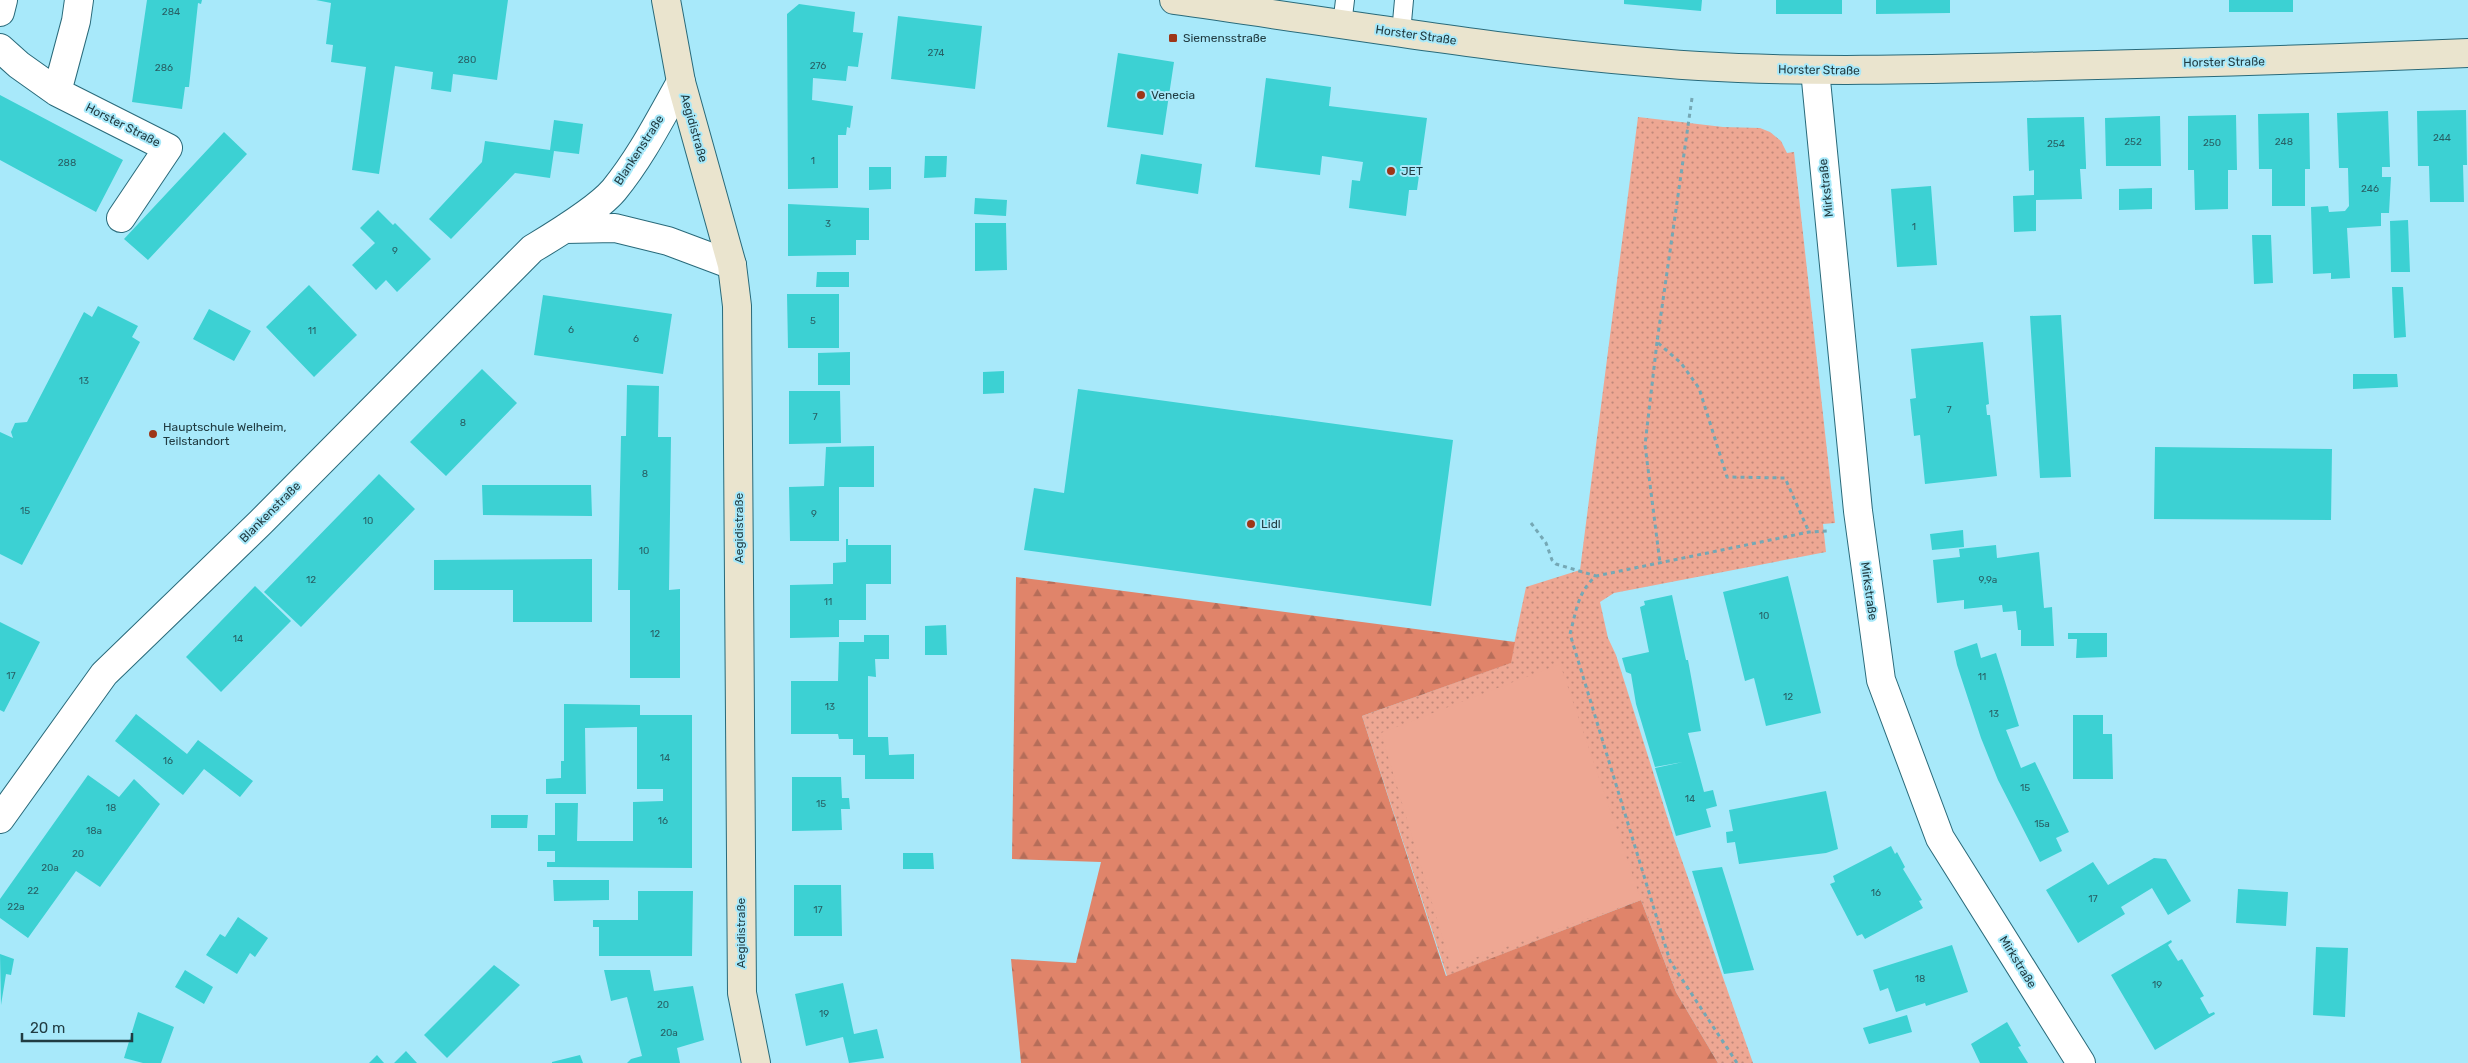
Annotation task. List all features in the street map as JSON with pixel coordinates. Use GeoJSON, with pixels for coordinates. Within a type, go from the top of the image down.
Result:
{"type":"FeatureCollection","features":[{"type":"Feature","properties":{"kind":"main road","name":"Aegidistraße"},"geometry":{"type":"LineString","coordinates":[[666,0],[681,82],[732,266],[737,306],[742,993],[756,1063]]}},
{"type":"Feature","properties":{"kind":"main road","name":"Horster Straße"},"geometry":{"type":"LineString","coordinates":[[1174,0],[1344,12],[1401,33],[1491,45],[1697,66],[1904,71],[2312,60],[2468,53]]}},
{"type":"Feature","properties":{"kind":"street"},"geometry":{"type":"LineString","coordinates":[[0,12],[3,0]]}},
{"type":"Feature","properties":{"kind":"street"},"geometry":{"type":"LineString","coordinates":[[57,92],[76,21],[78,0]]}},
{"type":"Feature","properties":{"kind":"street","name":"Horster Straße"},"geometry":{"type":"LineString","coordinates":[[0,48],[57,92],[168,148],[121,218]]}},
{"type":"Feature","properties":{"kind":"street","name":"Mirkstraße"},"geometry":{"type":"LineString","coordinates":[[1815,70],[1860,529],[1881,680],[1940,838],[2081,1063]]}},
{"type":"Feature","properties":{"kind":"street","name":"Blankenstraße"},"geometry":{"type":"LineString","coordinates":[[0,819],[104,674],[261,522],[532,248],[565,229],[612,192],[645,146],[681,82]]}},
{"type":"Feature","properties":{"kind":"street","name":"Blankenstraße"},"geometry":{"type":"LineString","coordinates":[[565,229],[615,228],[668,241],[732,266]]}},
{"type":"Feature","properties":{"kind":"lane"},"geometry":{"type":"LineString","coordinates":[[1401,33],[1404,0]]}},
{"type":"Feature","properties":{"kind":"path"},"geometry":{"type":"LineString","coordinates":[[1660,563],[1645,445],[1657,342],[1697,66]]}},
{"type":"Feature","properties":{"kind":"path"},"geometry":{"type":"LineString","coordinates":[[1657,342],[1681,363],[1699,388],[1727,477],[1785,478],[1809,532]]}},
{"type":"Feature","properties":{"kind":"path"},"geometry":{"type":"LineString","coordinates":[[1531,523],[1546,543],[1552,560],[1556,564],[1596,576],[1809,532],[1860,529]]}},
{"type":"Feature","properties":{"kind":"path"},"geometry":{"type":"LineString","coordinates":[[1596,576],[1580,594],[1570,634],[1670,961],[1737,1063]]}},
{"type":"Feature","properties":{"kind":"shaded area"},"geometry":{"type":"Polygon","coordinates":[[[1638,117],[1723,127],[1760,128],[1770,132],[1781,141],[1787,153],[1794,152],[1835,523],[1823,524],[1826,552],[1614,593],[1600,602],[1608,638],[1616,655],[1673,835],[1753,1063],[1718,1063],[1676,992],[1641,900],[1447,976],[1362,716],[1510,663],[1526,587],[1580,570],[1638,117]]]}},
{"type":"Feature","properties":{"kind":"shaded area"},"geometry":{"type":"Polygon","coordinates":[[[1560,664],[1641,900],[1451,966],[1381,733],[1560,664]]]}},
{"type":"Feature","properties":{"kind":"green space"},"geometry":{"type":"Polygon","coordinates":[[[1016,577],[1515,642],[1511,663],[1362,716],[1446,976],[1641,900],[1676,992],[1718,1063],[1021,1063],[1011,959],[1076,963],[1101,862],[1012,859],[1016,577]]]}},
{"type":"Feature","properties":{"kind":"building"},"geometry":{"type":"Polygon","coordinates":[[[147,0],[202,0],[201,4],[198,3],[189,87],[185,87],[182,109],[132,102],[147,0]]]}},
{"type":"Feature","properties":{"kind":"building"},"geometry":{"type":"Polygon","coordinates":[[[316,0],[508,0],[497,80],[453,74],[451,92],[431,89],[433,72],[395,66],[379,174],[352,170],[366,67],[331,62],[333,45],[326,44],[331,3],[316,0]]]}},
{"type":"Feature","properties":{"kind":"building"},"geometry":{"type":"Polygon","coordinates":[[[1624,0],[1702,0],[1701,11],[1624,4],[1624,0]]]}},
{"type":"Feature","properties":{"kind":"building"},"geometry":{"type":"Polygon","coordinates":[[[1776,0],[1842,0],[1842,14],[1776,14],[1776,0]]]}},
{"type":"Feature","properties":{"kind":"building"},"geometry":{"type":"Polygon","coordinates":[[[1876,0],[1950,0],[1950,13],[1876,14],[1876,0]]]}},
{"type":"Feature","properties":{"kind":"building"},"geometry":{"type":"Polygon","coordinates":[[[2229,0],[2293,0],[2293,12],[2229,12],[2229,0]]]}},
{"type":"Feature","properties":{"kind":"building"},"geometry":{"type":"Polygon","coordinates":[[[799,4],[855,12],[853,32],[863,33],[858,67],[848,66],[846,81],[813,78],[812,100],[853,106],[850,128],[847,127],[846,135],[838,135],[838,188],[788,189],[787,14],[799,4]]]}},
{"type":"Feature","properties":{"kind":"building"},"geometry":{"type":"Polygon","coordinates":[[[898,16],[982,26],[975,89],[891,79],[898,16]]]}},
{"type":"Feature","properties":{"kind":"building","name":"Venecia"},"geometry":{"type":"Polygon","coordinates":[[[1118,53],[1174,62],[1163,135],[1107,127],[1118,53]]]}},
{"type":"Feature","properties":{"kind":"building"},"geometry":{"type":"Polygon","coordinates":[[[1266,78],[1331,87],[1329,106],[1427,118],[1417,190],[1409,190],[1406,216],[1349,208],[1352,180],[1360,181],[1363,162],[1322,156],[1320,175],[1255,167],[1266,78]]]}},
{"type":"Feature","properties":{"kind":"building"},"geometry":{"type":"Polygon","coordinates":[[[0,95],[123,160],[96,212],[0,160],[0,95]]]}},
{"type":"Feature","properties":{"kind":"building"},"geometry":{"type":"Polygon","coordinates":[[[2466,110],[2467,165],[2463,165],[2464,202],[2430,202],[2429,166],[2418,166],[2417,111],[2466,110]]]}},
{"type":"Feature","properties":{"kind":"building"},"geometry":{"type":"Polygon","coordinates":[[[2388,111],[2390,167],[2382,167],[2382,177],[2391,177],[2389,213],[2381,213],[2381,226],[2347,228],[2350,278],[2331,279],[2331,273],[2313,274],[2311,207],[2328,206],[2329,212],[2345,211],[2349,206],[2348,168],[2339,168],[2337,113],[2388,111]]]}},
{"type":"Feature","properties":{"kind":"building"},"geometry":{"type":"Polygon","coordinates":[[[2309,113],[2310,169],[2305,169],[2305,206],[2272,206],[2272,169],[2259,169],[2258,114],[2309,113]]]}},
{"type":"Feature","properties":{"kind":"building"},"geometry":{"type":"Polygon","coordinates":[[[2236,115],[2237,170],[2228,170],[2228,209],[2195,210],[2194,170],[2188,170],[2188,116],[2236,115]]]}},
{"type":"Feature","properties":{"kind":"building"},"geometry":{"type":"Polygon","coordinates":[[[2160,116],[2161,166],[2106,166],[2105,118],[2160,116]]]}},
{"type":"Feature","properties":{"kind":"building"},"geometry":{"type":"Polygon","coordinates":[[[2084,117],[2086,169],[2080,169],[2082,199],[2036,200],[2036,231],[2014,232],[2013,196],[2034,195],[2034,170],[2029,171],[2027,118],[2084,117]]]}},
{"type":"Feature","properties":{"kind":"building"},"geometry":{"type":"Polygon","coordinates":[[[554,120],[583,124],[579,154],[554,151],[550,178],[515,173],[451,239],[429,219],[482,162],[485,141],[550,150],[554,120]]]}},
{"type":"Feature","properties":{"kind":"building"},"geometry":{"type":"Polygon","coordinates":[[[224,132],[247,154],[148,260],[124,239],[224,132]]]}},
{"type":"Feature","properties":{"kind":"building"},"geometry":{"type":"Polygon","coordinates":[[[1141,154],[1202,164],[1198,194],[1136,184],[1141,154]]]}},
{"type":"Feature","properties":{"kind":"building"},"geometry":{"type":"Polygon","coordinates":[[[925,156],[947,156],[946,177],[924,178],[925,156]]]}},
{"type":"Feature","properties":{"kind":"building"},"geometry":{"type":"Polygon","coordinates":[[[869,167],[891,167],[891,189],[869,190],[869,167]]]}},
{"type":"Feature","properties":{"kind":"building"},"geometry":{"type":"Polygon","coordinates":[[[1931,186],[1937,265],[1897,267],[1891,189],[1931,186]]]}},
{"type":"Feature","properties":{"kind":"building"},"geometry":{"type":"Polygon","coordinates":[[[2152,188],[2152,209],[2119,210],[2119,189],[2152,188]]]}},
{"type":"Feature","properties":{"kind":"building"},"geometry":{"type":"Polygon","coordinates":[[[975,198],[1007,200],[1006,216],[974,214],[975,198]]]}},
{"type":"Feature","properties":{"kind":"building"},"geometry":{"type":"Polygon","coordinates":[[[788,204],[869,208],[869,240],[856,240],[856,255],[788,256],[788,204]]]}},
{"type":"Feature","properties":{"kind":"building"},"geometry":{"type":"Polygon","coordinates":[[[378,210],[393,225],[395,223],[431,259],[397,292],[386,280],[376,290],[352,265],[375,243],[360,228],[378,210]]]}},
{"type":"Feature","properties":{"kind":"building"},"geometry":{"type":"Polygon","coordinates":[[[2408,220],[2410,272],[2391,272],[2390,221],[2408,220]]]}},
{"type":"Feature","properties":{"kind":"building"},"geometry":{"type":"Polygon","coordinates":[[[975,223],[1006,223],[1007,270],[975,271],[975,223]]]}},
{"type":"Feature","properties":{"kind":"building"},"geometry":{"type":"Polygon","coordinates":[[[2252,235],[2271,235],[2273,283],[2254,284],[2252,235]]]}},
{"type":"Feature","properties":{"kind":"building"},"geometry":{"type":"Polygon","coordinates":[[[817,272],[849,272],[849,287],[816,287],[817,272]]]}},
{"type":"Feature","properties":{"kind":"building"},"geometry":{"type":"Polygon","coordinates":[[[309,285],[357,335],[314,377],[266,327],[309,285]]]}},
{"type":"Feature","properties":{"kind":"building"},"geometry":{"type":"Polygon","coordinates":[[[2392,287],[2403,287],[2406,337],[2394,338],[2392,287]]]}},
{"type":"Feature","properties":{"kind":"building"},"geometry":{"type":"Polygon","coordinates":[[[787,294],[839,294],[839,348],[788,348],[787,294]]]}},
{"type":"Feature","properties":{"kind":"building"},"geometry":{"type":"Polygon","coordinates":[[[543,295],[672,314],[663,374],[534,355],[543,295]]]}},
{"type":"Feature","properties":{"kind":"building"},"geometry":{"type":"Polygon","coordinates":[[[98,306],[138,326],[132,337],[140,342],[22,565],[0,554],[0,432],[13,438],[11,432],[15,423],[27,422],[84,312],[92,317],[98,306]]]}},
{"type":"Feature","properties":{"kind":"building"},"geometry":{"type":"Polygon","coordinates":[[[209,309],[251,331],[234,361],[193,339],[209,309]]]}},
{"type":"Feature","properties":{"kind":"building"},"geometry":{"type":"Polygon","coordinates":[[[2061,315],[2071,477],[2040,478],[2030,316],[2061,315]]]}},
{"type":"Feature","properties":{"kind":"building"},"geometry":{"type":"Polygon","coordinates":[[[1983,342],[1989,404],[1986,405],[1987,415],[1990,415],[1997,476],[1925,484],[1920,435],[1914,436],[1910,399],[1916,398],[1911,349],[1983,342]]]}},
{"type":"Feature","properties":{"kind":"building"},"geometry":{"type":"Polygon","coordinates":[[[850,352],[850,385],[818,385],[818,353],[850,352]]]}},
{"type":"Feature","properties":{"kind":"building"},"geometry":{"type":"Polygon","coordinates":[[[482,369],[517,403],[446,476],[410,442],[482,369]]]}},
{"type":"Feature","properties":{"kind":"building"},"geometry":{"type":"Polygon","coordinates":[[[1004,371],[1004,393],[983,394],[983,372],[1004,371]]]}},
{"type":"Feature","properties":{"kind":"building"},"geometry":{"type":"Polygon","coordinates":[[[2353,374],[2397,374],[2398,387],[2353,389],[2353,374]]]}},
{"type":"Feature","properties":{"kind":"building"},"geometry":{"type":"Polygon","coordinates":[[[627,385],[659,386],[658,437],[671,437],[669,590],[680,589],[680,678],[630,678],[630,590],[618,590],[621,436],[626,436],[627,385]]]}},
{"type":"Feature","properties":{"kind":"building","name":"Lidl"},"geometry":{"type":"Polygon","coordinates":[[[1078,389],[1453,440],[1431,606],[1024,550],[1034,488],[1064,493],[1078,389]]]}},
{"type":"Feature","properties":{"kind":"building"},"geometry":{"type":"Polygon","coordinates":[[[789,391],[840,391],[841,443],[789,444],[789,391]]]}},
{"type":"Feature","properties":{"kind":"building"},"geometry":{"type":"Polygon","coordinates":[[[874,446],[874,487],[839,487],[839,541],[790,541],[789,487],[824,486],[826,447],[874,446]]]}},
{"type":"Feature","properties":{"kind":"building"},"geometry":{"type":"Polygon","coordinates":[[[2155,447],[2332,449],[2331,520],[2154,519],[2155,447]]]}},
{"type":"Feature","properties":{"kind":"building"},"geometry":{"type":"Polygon","coordinates":[[[379,474],[415,509],[301,627],[264,592],[379,474]]]}},
{"type":"Feature","properties":{"kind":"building"},"geometry":{"type":"Polygon","coordinates":[[[482,485],[591,485],[592,516],[483,515],[482,485]]]}},
{"type":"Feature","properties":{"kind":"building"},"geometry":{"type":"Polygon","coordinates":[[[1963,530],[1964,547],[1932,550],[1930,534],[1963,530]]]}},
{"type":"Feature","properties":{"kind":"building"},"geometry":{"type":"Polygon","coordinates":[[[846,539],[848,539],[848,545],[891,545],[891,584],[866,584],[866,620],[839,620],[839,637],[790,638],[790,585],[833,584],[833,563],[846,562],[846,539]]]}},
{"type":"Feature","properties":{"kind":"building"},"geometry":{"type":"Polygon","coordinates":[[[1996,545],[1997,558],[2039,552],[2044,608],[2052,607],[2054,646],[2021,646],[2021,630],[2018,630],[2016,611],[2003,612],[2002,605],[1964,609],[1964,600],[1937,603],[1933,560],[1960,557],[1959,549],[1996,545]]]}},
{"type":"Feature","properties":{"kind":"building"},"geometry":{"type":"Polygon","coordinates":[[[592,559],[592,622],[513,622],[513,590],[434,590],[434,560],[592,559]]]}},
{"type":"Feature","properties":{"kind":"building"},"geometry":{"type":"Polygon","coordinates":[[[1788,576],[1821,713],[1766,726],[1754,678],[1745,681],[1723,592],[1788,576]]]}},
{"type":"Feature","properties":{"kind":"building"},"geometry":{"type":"Polygon","coordinates":[[[255,586],[291,621],[221,692],[186,657],[255,586]]]}},
{"type":"Feature","properties":{"kind":"building"},"geometry":{"type":"Polygon","coordinates":[[[1672,595],[1686,660],[1688,660],[1701,731],[1688,733],[1704,792],[1713,790],[1717,806],[1706,809],[1711,827],[1676,836],[1655,768],[1683,762],[1655,767],[1636,704],[1631,674],[1626,672],[1622,658],[1649,652],[1640,607],[1645,605],[1644,601],[1672,595]]]}},
{"type":"Feature","properties":{"kind":"building"},"geometry":{"type":"Polygon","coordinates":[[[0,622],[40,642],[4,712],[0,710],[0,622]]]}},
{"type":"Feature","properties":{"kind":"building"},"geometry":{"type":"Polygon","coordinates":[[[946,625],[947,655],[925,655],[925,626],[946,625]]]}},
{"type":"Feature","properties":{"kind":"building"},"geometry":{"type":"Polygon","coordinates":[[[2068,633],[2107,633],[2107,657],[2076,658],[2077,639],[2068,639],[2068,633]]]}},
{"type":"Feature","properties":{"kind":"building"},"geometry":{"type":"Polygon","coordinates":[[[864,635],[889,635],[889,659],[875,659],[876,677],[868,676],[868,737],[888,737],[889,755],[914,754],[914,779],[865,779],[865,755],[853,755],[853,739],[839,739],[838,734],[791,734],[791,681],[838,681],[839,642],[864,642],[864,635]]]}},
{"type":"Feature","properties":{"kind":"building"},"geometry":{"type":"Polygon","coordinates":[[[1977,643],[1981,658],[1996,653],[2019,726],[2006,730],[2021,768],[2035,762],[2069,832],[2056,838],[2062,851],[2040,862],[1998,780],[1981,738],[1957,665],[1954,651],[1977,643]]]}},
{"type":"Feature","properties":{"kind":"building"},"geometry":{"type":"Polygon","coordinates":[[[564,704],[640,705],[640,715],[692,715],[692,868],[547,867],[547,862],[555,862],[555,851],[538,851],[538,835],[555,835],[555,803],[578,803],[577,841],[633,841],[633,802],[663,801],[663,789],[637,789],[637,727],[585,728],[586,794],[546,794],[546,779],[561,778],[561,761],[564,761],[564,704]]]}},
{"type":"Feature","properties":{"kind":"building"},"geometry":{"type":"Polygon","coordinates":[[[136,714],[187,754],[198,740],[253,781],[240,797],[204,769],[183,795],[115,741],[136,714]]]}},
{"type":"Feature","properties":{"kind":"building"},"geometry":{"type":"Polygon","coordinates":[[[2073,715],[2103,715],[2103,734],[2112,734],[2113,779],[2073,779],[2073,715]]]}},
{"type":"Feature","properties":{"kind":"building"},"geometry":{"type":"Polygon","coordinates":[[[88,775],[119,797],[134,779],[160,804],[100,887],[76,871],[28,938],[0,918],[0,899],[88,775]]]}},
{"type":"Feature","properties":{"kind":"building"},"geometry":{"type":"Polygon","coordinates":[[[792,777],[841,777],[842,798],[849,798],[850,809],[841,809],[842,830],[792,831],[792,777]]]}},
{"type":"Feature","properties":{"kind":"building"},"geometry":{"type":"Polygon","coordinates":[[[1826,791],[1838,849],[1826,853],[1739,864],[1735,842],[1727,843],[1726,832],[1733,831],[1729,810],[1826,791]]]}},
{"type":"Feature","properties":{"kind":"building"},"geometry":{"type":"Polygon","coordinates":[[[491,815],[528,815],[527,828],[491,828],[491,815]]]}},
{"type":"Feature","properties":{"kind":"building"},"geometry":{"type":"Polygon","coordinates":[[[1891,846],[1895,854],[1897,852],[1905,867],[1903,869],[1922,900],[1919,901],[1923,908],[1865,939],[1862,934],[1857,936],[1830,884],[1835,882],[1833,876],[1891,846]]]}},
{"type":"Feature","properties":{"kind":"building"},"geometry":{"type":"Polygon","coordinates":[[[903,853],[933,853],[934,869],[903,869],[903,853]]]}},
{"type":"Feature","properties":{"kind":"building"},"geometry":{"type":"Polygon","coordinates":[[[2154,858],[2166,859],[2191,901],[2168,915],[2152,888],[2121,907],[2125,914],[2078,943],[2046,890],[2093,862],[2108,885],[2154,858]]]}},
{"type":"Feature","properties":{"kind":"building"},"geometry":{"type":"Polygon","coordinates":[[[1722,867],[1754,970],[1724,974],[1692,871],[1722,867]]]}},
{"type":"Feature","properties":{"kind":"building"},"geometry":{"type":"Polygon","coordinates":[[[553,880],[609,880],[609,900],[554,901],[553,880]]]}},
{"type":"Feature","properties":{"kind":"building"},"geometry":{"type":"Polygon","coordinates":[[[794,885],[841,885],[842,936],[794,936],[794,885]]]}},
{"type":"Feature","properties":{"kind":"building"},"geometry":{"type":"Polygon","coordinates":[[[2238,889],[2288,892],[2286,926],[2236,923],[2238,889]]]}},
{"type":"Feature","properties":{"kind":"building"},"geometry":{"type":"Polygon","coordinates":[[[638,891],[693,891],[692,956],[599,956],[599,927],[593,927],[593,920],[638,920],[638,891]]]}},
{"type":"Feature","properties":{"kind":"building"},"geometry":{"type":"Polygon","coordinates":[[[238,917],[268,938],[255,957],[250,953],[237,974],[206,955],[220,934],[225,937],[238,917]]]}},
{"type":"Feature","properties":{"kind":"building"},"geometry":{"type":"Polygon","coordinates":[[[2171,940],[2172,942],[2168,945],[2178,961],[2182,959],[2204,996],[2200,998],[2209,1014],[2214,1012],[2215,1014],[2155,1050],[2111,975],[2171,940]]]}},
{"type":"Feature","properties":{"kind":"building"},"geometry":{"type":"Polygon","coordinates":[[[1952,945],[1968,992],[1926,1006],[1925,1003],[1896,1012],[1888,988],[1880,991],[1873,970],[1952,945]]]}},
{"type":"Feature","properties":{"kind":"building"},"geometry":{"type":"Polygon","coordinates":[[[2316,947],[2348,948],[2345,1017],[2313,1015],[2316,947]]]}},
{"type":"Feature","properties":{"kind":"building"},"geometry":{"type":"Polygon","coordinates":[[[0,954],[14,959],[11,975],[6,974],[1,1005],[0,954]]]}},
{"type":"Feature","properties":{"kind":"building"},"geometry":{"type":"Polygon","coordinates":[[[494,965],[520,985],[447,1058],[424,1035],[494,965]]]}},
{"type":"Feature","properties":{"kind":"building"},"geometry":{"type":"Polygon","coordinates":[[[185,970],[213,987],[204,1004],[175,987],[185,970]]]}},
{"type":"Feature","properties":{"kind":"building"},"geometry":{"type":"Polygon","coordinates":[[[604,970],[650,970],[654,991],[693,986],[704,1040],[677,1048],[680,1063],[627,1063],[631,1059],[642,1056],[627,997],[611,1001],[604,970]]]}},
{"type":"Feature","properties":{"kind":"building"},"geometry":{"type":"Polygon","coordinates":[[[843,983],[854,1034],[877,1029],[884,1058],[849,1063],[843,1037],[806,1046],[795,994],[843,983]]]}},
{"type":"Feature","properties":{"kind":"building"},"geometry":{"type":"Polygon","coordinates":[[[138,1012],[174,1027],[161,1063],[143,1063],[124,1058],[138,1012]]]}},
{"type":"Feature","properties":{"kind":"building"},"geometry":{"type":"Polygon","coordinates":[[[1907,1015],[1912,1032],[1869,1044],[1863,1028],[1907,1015]]]}},
{"type":"Feature","properties":{"kind":"building"},"geometry":{"type":"Polygon","coordinates":[[[2007,1022],[2021,1046],[2018,1047],[2028,1063],[1980,1063],[1971,1044],[2007,1022]]]}},
{"type":"Feature","properties":{"kind":"building"},"geometry":{"type":"Polygon","coordinates":[[[406,1051],[417,1063],[394,1063],[406,1051]]]}},
{"type":"Feature","properties":{"kind":"building"},"geometry":{"type":"Polygon","coordinates":[[[377,1055],[384,1063],[369,1063],[377,1055]]]}},
{"type":"Feature","properties":{"kind":"building"},"geometry":{"type":"Polygon","coordinates":[[[580,1055],[583,1063],[552,1063],[552,1062],[580,1055]]]}},
{"type":"Feature","properties":{"kind":"place","name":"Siemensstraße"},"geometry":{"type":"Point","coordinates":[1173,38]}},
{"type":"Feature","properties":{"kind":"place","name":"Venecia"},"geometry":{"type":"Point","coordinates":[1141,95]}},
{"type":"Feature","properties":{"kind":"place","name":"JET"},"geometry":{"type":"Point","coordinates":[1391,171]}},
{"type":"Feature","properties":{"kind":"place","name":"Hauptschule Welheim, Teilstandort"},"geometry":{"type":"Point","coordinates":[153,434]}},
{"type":"Feature","properties":{"kind":"place","name":"Lidl"},"geometry":{"type":"Point","coordinates":[1251,524]}}]}
